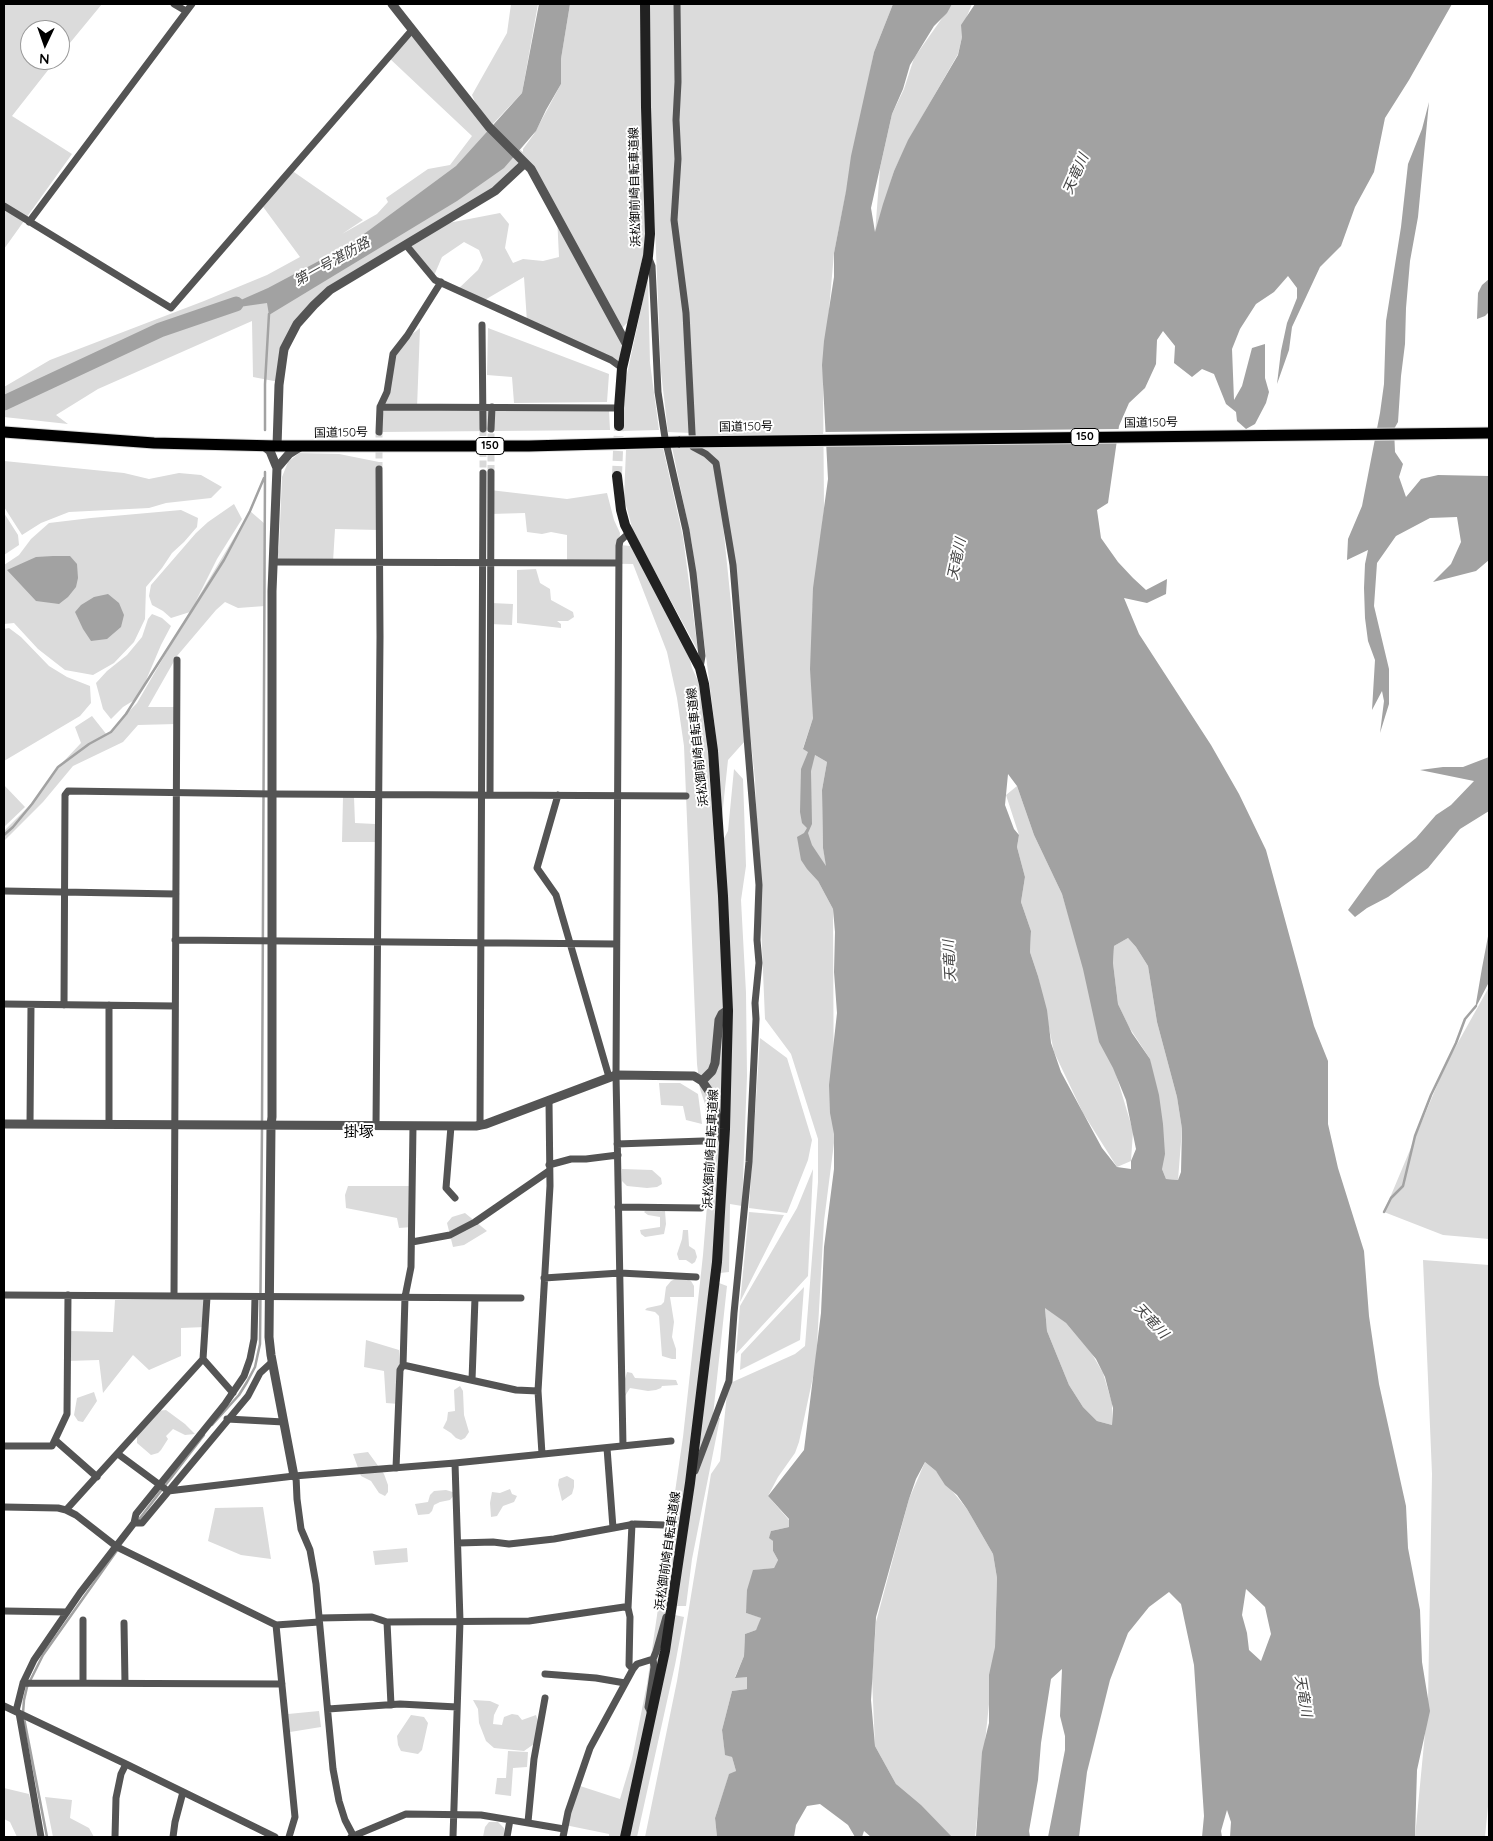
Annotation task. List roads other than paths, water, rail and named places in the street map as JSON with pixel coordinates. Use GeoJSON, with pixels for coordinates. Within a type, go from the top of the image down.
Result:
{"type":"FeatureCollection","features":[{"type":"Feature","properties":{"kind":"highway","name":"国道150号"},"geometry":{"type":"LineString","coordinates":[[4,432],[117,441],[264,446],[529,446],[666,441],[1489,434]]}},
{"type":"Feature","properties":{"kind":"main road","name":"浜松御前崎自転車道線"},"geometry":{"type":"LineString","coordinates":[[619,426],[622,368],[648,256],[650,234],[645,4]]}},
{"type":"Feature","properties":{"kind":"main road","name":"浜松御前崎自転車道線"},"geometry":{"type":"LineString","coordinates":[[617,476],[621,510],[629,534],[700,668],[707,699],[713,751],[723,896],[728,1010],[724,1142],[717,1262],[690,1483],[671,1612],[652,1715],[625,1837]]}},
{"type":"Feature","properties":{"kind":"street"},"geometry":{"type":"LineString","coordinates":[[174,4],[186,11]]}},
{"type":"Feature","properties":{"kind":"street"},"geometry":{"type":"LineString","coordinates":[[29,222],[192,4]]}},
{"type":"Feature","properties":{"kind":"street"},"geometry":{"type":"LineString","coordinates":[[392,4],[489,127],[525,163],[539,182],[627,345]]}},
{"type":"Feature","properties":{"kind":"street"},"geometry":{"type":"LineString","coordinates":[[677,4],[678,82],[676,120],[678,159],[674,220],[686,314],[693,447],[706,454],[716,463],[733,565],[759,885],[757,940],[759,963],[755,1002],[756,1019],[749,1162],[729,1381],[690,1483]]}},
{"type":"Feature","properties":{"kind":"street"},"geometry":{"type":"LineString","coordinates":[[4,206],[171,308],[412,30]]}},
{"type":"Feature","properties":{"kind":"street"},"geometry":{"type":"LineString","coordinates":[[277,446],[279,385],[284,350],[297,324],[330,290],[495,191],[525,163]]}},
{"type":"Feature","properties":{"kind":"street"},"geometry":{"type":"LineString","coordinates":[[406,245],[435,280],[611,360],[622,368]]}},
{"type":"Feature","properties":{"kind":"street"},"geometry":{"type":"LineString","coordinates":[[648,256],[652,266],[658,392],[693,573],[702,656],[700,668]]}},
{"type":"Feature","properties":{"kind":"street"},"geometry":{"type":"LineString","coordinates":[[380,432],[380,407],[386,392],[393,354],[407,336],[441,282]]}},
{"type":"Feature","properties":{"kind":"street"},"geometry":{"type":"LineString","coordinates":[[482,324],[483,407],[487,429],[492,407]]}},
{"type":"Feature","properties":{"kind":"street"},"geometry":{"type":"LineString","coordinates":[[380,407],[619,408]]}},
{"type":"Feature","properties":{"kind":"street"},"geometry":{"type":"LineString","coordinates":[[264,446],[270,451],[277,468],[273,562],[272,1117],[269,1337],[272,1362],[295,1476],[301,1529],[310,1550],[319,1620],[333,1769],[339,1801],[353,1837],[406,1814],[481,1815],[564,1829]]}},
{"type":"Feature","properties":{"kind":"street"},"geometry":{"type":"LineString","coordinates":[[277,468],[289,454],[300,446]]}},
{"type":"Feature","properties":{"kind":"street"},"geometry":{"type":"LineString","coordinates":[[376,1126],[379,469]]}},
{"type":"Feature","properties":{"kind":"street"},"geometry":{"type":"LineString","coordinates":[[480,1125],[482,562],[487,472],[491,562],[490,795]]}},
{"type":"Feature","properties":{"kind":"street"},"geometry":{"type":"LineString","coordinates":[[623,1446],[618,1144],[612,1076],[616,944],[619,563],[620,541],[629,534]]}},
{"type":"Feature","properties":{"kind":"street"},"geometry":{"type":"LineString","coordinates":[[273,562],[619,563]]}},
{"type":"Feature","properties":{"kind":"street"},"geometry":{"type":"LineString","coordinates":[[174,1296],[177,660]]}},
{"type":"Feature","properties":{"kind":"street"},"geometry":{"type":"LineString","coordinates":[[64,1005],[65,796],[68,791],[686,796]]}},
{"type":"Feature","properties":{"kind":"street"},"geometry":{"type":"LineString","coordinates":[[558,795],[537,868],[556,895],[612,1076]]}},
{"type":"Feature","properties":{"kind":"street"},"geometry":{"type":"LineString","coordinates":[[4,891],[176,894]]}},
{"type":"Feature","properties":{"kind":"street"},"geometry":{"type":"LineString","coordinates":[[175,940],[616,944]]}},
{"type":"Feature","properties":{"kind":"street"},"geometry":{"type":"LineString","coordinates":[[4,1004],[175,1006]]}},
{"type":"Feature","properties":{"kind":"street"},"geometry":{"type":"LineString","coordinates":[[30,1124],[31,1004]]}},
{"type":"Feature","properties":{"kind":"street"},"geometry":{"type":"LineString","coordinates":[[109,1005],[109,1124]]}},
{"type":"Feature","properties":{"kind":"street"},"geometry":{"type":"LineString","coordinates":[[702,1081],[712,1071],[715,1063],[719,1020],[722,1014],[728,1010]]}},
{"type":"Feature","properties":{"kind":"street"},"geometry":{"type":"LineString","coordinates":[[4,1124],[480,1125],[549,1101],[612,1076],[694,1076],[702,1081],[711,1094],[724,1142]]}},
{"type":"Feature","properties":{"kind":"street"},"geometry":{"type":"LineString","coordinates":[[542,1454],[538,1391],[549,1168],[549,1101]]}},
{"type":"Feature","properties":{"kind":"street"},"geometry":{"type":"LineString","coordinates":[[396,1468],[400,1370],[403,1365],[406,1297],[411,1267],[413,1126]]}},
{"type":"Feature","properties":{"kind":"street"},"geometry":{"type":"LineString","coordinates":[[451,1126],[446,1188],[454,1198]]}},
{"type":"Feature","properties":{"kind":"street"},"geometry":{"type":"LineString","coordinates":[[618,1144],[703,1141]]}},
{"type":"Feature","properties":{"kind":"street"},"geometry":{"type":"LineString","coordinates":[[412,1242],[450,1235],[475,1222],[549,1168],[571,1159],[618,1155]]}},
{"type":"Feature","properties":{"kind":"street"},"geometry":{"type":"LineString","coordinates":[[618,1207],[701,1208]]}},
{"type":"Feature","properties":{"kind":"street"},"geometry":{"type":"LineString","coordinates":[[544,1278],[620,1273],[696,1277]]}},
{"type":"Feature","properties":{"kind":"street"},"geometry":{"type":"LineString","coordinates":[[4,1295],[520,1298]]}},
{"type":"Feature","properties":{"kind":"street"},"geometry":{"type":"LineString","coordinates":[[4,1446],[52,1446],[67,1414],[68,1295]]}},
{"type":"Feature","properties":{"kind":"street"},"geometry":{"type":"LineString","coordinates":[[66,1510],[203,1359],[208,1297]]}},
{"type":"Feature","properties":{"kind":"street"},"geometry":{"type":"LineString","coordinates":[[42,1837],[18,1712],[23,1683],[34,1660],[67,1612],[134,1523],[136,1514],[244,1376],[254,1338],[255,1297]]}},
{"type":"Feature","properties":{"kind":"street"},"geometry":{"type":"LineString","coordinates":[[472,1380],[475,1298]]}},
{"type":"Feature","properties":{"kind":"street"},"geometry":{"type":"LineString","coordinates":[[203,1359],[233,1392]]}},
{"type":"Feature","properties":{"kind":"street"},"geometry":{"type":"LineString","coordinates":[[134,1523],[142,1523],[248,1396],[260,1373],[272,1362]]}},
{"type":"Feature","properties":{"kind":"street"},"geometry":{"type":"LineString","coordinates":[[403,1365],[516,1390],[538,1391]]}},
{"type":"Feature","properties":{"kind":"street"},"geometry":{"type":"LineString","coordinates":[[227,1419],[284,1422]]}},
{"type":"Feature","properties":{"kind":"street"},"geometry":{"type":"LineString","coordinates":[[55,1440],[96,1477]]}},
{"type":"Feature","properties":{"kind":"street"},"geometry":{"type":"LineString","coordinates":[[118,1454],[168,1491],[295,1476],[454,1463],[671,1441]]}},
{"type":"Feature","properties":{"kind":"street"},"geometry":{"type":"LineString","coordinates":[[607,1448],[613,1528]]}},
{"type":"Feature","properties":{"kind":"street"},"geometry":{"type":"LineString","coordinates":[[453,1837],[460,1621],[454,1463]]}},
{"type":"Feature","properties":{"kind":"street"},"geometry":{"type":"LineString","coordinates":[[4,1507],[58,1508],[66,1510],[76,1515],[117,1547],[276,1625],[372,1616],[387,1622],[529,1621],[624,1607],[628,1608]]}},
{"type":"Feature","properties":{"kind":"street"},"geometry":{"type":"LineString","coordinates":[[632,1524],[628,1608],[630,1618],[628,1665],[633,1669]]}},
{"type":"Feature","properties":{"kind":"street"},"geometry":{"type":"LineString","coordinates":[[458,1543],[518,1543],[554,1539],[632,1524],[664,1525]]}},
{"type":"Feature","properties":{"kind":"street"},"geometry":{"type":"LineString","coordinates":[[4,1611],[67,1612]]}},
{"type":"Feature","properties":{"kind":"street"},"geometry":{"type":"LineString","coordinates":[[652,1715],[648,1707],[654,1667],[653,1658],[666,1618],[671,1612]]}},
{"type":"Feature","properties":{"kind":"street"},"geometry":{"type":"LineString","coordinates":[[82,1683],[83,1620]]}},
{"type":"Feature","properties":{"kind":"street"},"geometry":{"type":"LineString","coordinates":[[387,1622],[391,1704]]}},
{"type":"Feature","properties":{"kind":"street"},"geometry":{"type":"LineString","coordinates":[[124,1623],[124,1683]]}},
{"type":"Feature","properties":{"kind":"street"},"geometry":{"type":"LineString","coordinates":[[276,1625],[295,1817],[289,1837]]}},
{"type":"Feature","properties":{"kind":"street"},"geometry":{"type":"LineString","coordinates":[[563,1837],[568,1810],[590,1748],[633,1669],[637,1664],[653,1658]]}},
{"type":"Feature","properties":{"kind":"street"},"geometry":{"type":"LineString","coordinates":[[546,1674],[596,1678],[625,1683]]}},
{"type":"Feature","properties":{"kind":"street"},"geometry":{"type":"LineString","coordinates":[[23,1683],[282,1684]]}},
{"type":"Feature","properties":{"kind":"street"},"geometry":{"type":"LineString","coordinates":[[528,1822],[534,1759],[545,1698]]}},
{"type":"Feature","properties":{"kind":"street"},"geometry":{"type":"LineString","coordinates":[[328,1709],[391,1704],[457,1707]]}},
{"type":"Feature","properties":{"kind":"street"},"geometry":{"type":"LineString","coordinates":[[4,1706],[275,1837]]}},
{"type":"Feature","properties":{"kind":"street"},"geometry":{"type":"LineString","coordinates":[[115,1837],[116,1798],[121,1774],[126,1764]]}},
{"type":"Feature","properties":{"kind":"street"},"geometry":{"type":"LineString","coordinates":[[173,1837],[183,1792]]}},
{"type":"Feature","properties":{"kind":"street"},"geometry":{"type":"LineString","coordinates":[[507,1837],[510,1820]]}},
{"type":"Feature","properties":{"kind":"water"},"geometry":{"type":"Polygon","coordinates":[[[539,4],[570,4],[561,59],[561,84],[536,131],[504,168],[457,201],[269,315],[267,303],[218,310],[268,288],[349,245],[456,166],[522,93],[539,4]]]}},
{"type":"Feature","properties":{"kind":"water","name":"天竜川"},"geometry":{"type":"Polygon","coordinates":[[[893,4],[952,4],[947,13],[934,26],[910,65],[903,89],[892,114],[871,208],[875,232],[894,171],[908,140],[958,55],[962,37],[961,25],[975,4],[1452,4],[1385,118],[1374,172],[1355,207],[1341,246],[1320,267],[1292,327],[1289,350],[1277,384],[1287,323],[1297,298],[1297,288],[1288,276],[1274,292],[1256,304],[1240,329],[1232,349],[1234,400],[1242,386],[1252,348],[1265,344],[1265,378],[1269,392],[1266,403],[1255,424],[1246,429],[1237,421],[1236,412],[1226,404],[1214,374],[1202,369],[1192,377],[1174,363],[1175,346],[1163,331],[1157,340],[1156,364],[1145,388],[1129,403],[1119,426],[1108,503],[1097,510],[1101,538],[1118,562],[1133,578],[1146,590],[1167,579],[1166,594],[1147,603],[1124,598],[1139,634],[1211,745],[1239,794],[1266,850],[1314,1026],[1328,1061],[1328,1124],[1338,1168],[1364,1251],[1369,1316],[1379,1384],[1406,1506],[1408,1548],[1420,1610],[1422,1662],[1430,1711],[1417,1770],[1415,1837],[1230,1837],[1231,1822],[1227,1810],[1221,1831],[1222,1837],[1202,1837],[1204,1816],[1194,1665],[1181,1604],[1169,1592],[1149,1607],[1128,1633],[1110,1680],[1087,1772],[1079,1837],[1048,1837],[1065,1750],[1065,1736],[1060,1716],[1062,1669],[1051,1679],[1041,1743],[1038,1780],[1029,1831],[1030,1837],[976,1837],[982,1752],[989,1723],[989,1675],[995,1647],[997,1578],[993,1554],[967,1509],[957,1495],[945,1485],[936,1471],[925,1462],[916,1479],[909,1499],[876,1617],[871,1700],[875,1746],[896,1784],[921,1805],[952,1837],[871,1837],[864,1831],[862,1837],[855,1837],[848,1825],[820,1804],[807,1806],[796,1825],[794,1837],[717,1837],[715,1818],[729,1774],[736,1771],[732,1757],[725,1755],[722,1730],[732,1691],[747,1689],[747,1677],[735,1678],[744,1656],[745,1634],[756,1630],[761,1618],[746,1613],[747,1590],[753,1570],[774,1568],[778,1560],[773,1551],[773,1541],[769,1538],[771,1531],[789,1527],[789,1519],[768,1496],[804,1450],[821,1313],[824,1247],[834,1169],[834,1134],[830,1113],[829,1085],[837,1013],[833,909],[818,881],[801,860],[797,837],[804,833],[807,828],[802,823],[800,812],[801,769],[808,752],[803,749],[813,718],[810,669],[813,588],[828,479],[822,365],[824,341],[834,277],[834,253],[851,156],[874,52],[893,4]],[[815,755],[811,771],[812,824],[808,833],[812,845],[826,866],[823,848],[822,790],[827,762],[815,755]],[[1008,774],[1005,805],[1014,829],[1019,835],[1017,847],[1025,877],[1021,902],[1031,931],[1030,952],[1047,1010],[1051,1043],[1061,1072],[1102,1148],[1117,1167],[1131,1169],[1131,1161],[1136,1149],[1126,1100],[1113,1068],[1099,1042],[1083,969],[1062,894],[1034,835],[1017,786],[1008,774]],[[1128,938],[1114,946],[1113,963],[1118,1004],[1132,1033],[1150,1059],[1159,1095],[1165,1154],[1162,1169],[1166,1179],[1178,1180],[1181,1172],[1182,1129],[1177,1097],[1157,1022],[1148,966],[1128,938]],[[1045,1308],[1047,1331],[1069,1385],[1083,1407],[1097,1421],[1112,1425],[1113,1408],[1105,1377],[1096,1359],[1066,1323],[1045,1308]],[[1246,1589],[1242,1615],[1249,1650],[1261,1661],[1271,1634],[1265,1607],[1246,1589]]]}},
{"type":"Feature","properties":{"kind":"water"},"geometry":{"type":"Polygon","coordinates":[[[1429,102],[1418,217],[1410,261],[1398,422],[1394,429],[1395,452],[1403,464],[1399,477],[1406,497],[1421,479],[1438,475],[1489,476],[1489,560],[1476,571],[1433,582],[1451,564],[1461,542],[1457,517],[1430,518],[1396,536],[1377,563],[1374,606],[1389,669],[1389,704],[1380,733],[1384,701],[1382,691],[1372,710],[1375,660],[1368,641],[1365,618],[1365,564],[1368,550],[1347,560],[1348,539],[1362,506],[1380,413],[1384,384],[1386,321],[1401,227],[1408,164],[1422,129],[1429,102]]]}},
{"type":"Feature","properties":{"kind":"water"},"geometry":{"type":"Polygon","coordinates":[[[1489,279],[1489,312],[1477,319],[1478,293],[1482,285],[1489,279]]]}},
{"type":"Feature","properties":{"kind":"water"},"geometry":{"type":"Polygon","coordinates":[[[70,556],[77,564],[78,578],[76,587],[59,604],[36,601],[7,570],[36,557],[70,556]]]}},
{"type":"Feature","properties":{"kind":"water"},"geometry":{"type":"Polygon","coordinates":[[[108,594],[119,603],[124,615],[121,627],[107,639],[91,641],[75,612],[81,605],[94,597],[108,594]]]}},
{"type":"Feature","properties":{"kind":"water"},"geometry":{"type":"Polygon","coordinates":[[[1489,757],[1489,811],[1460,829],[1428,868],[1388,897],[1355,917],[1348,910],[1377,870],[1416,838],[1436,815],[1451,805],[1474,781],[1420,770],[1463,767],[1489,757]]]}},
{"type":"Feature","properties":{"kind":"water"},"geometry":{"type":"Polygon","coordinates":[[[1489,931],[1489,982],[1475,1009],[1482,968],[1489,931]]]}},
{"type":"Feature","properties":{"kind":"waterway","name":"第一号湛防路"},"geometry":{"type":"LineString","coordinates":[[4,403],[160,330],[236,304]]}},
{"type":"Feature","properties":{"kind":"waterway"},"geometry":{"type":"LineString","coordinates":[[265,430],[265,384],[269,314]]}},
{"type":"Feature","properties":{"kind":"waterway"},"geometry":{"type":"LineString","coordinates":[[262,1123],[265,472]]}},
{"type":"Feature","properties":{"kind":"waterway"},"geometry":{"type":"LineString","coordinates":[[4,835],[32,804],[58,767],[89,744],[111,732],[126,714],[224,560],[250,511],[264,478]]}},
{"type":"Feature","properties":{"kind":"waterway"},"geometry":{"type":"LineString","coordinates":[[1384,1212],[1391,1198],[1403,1186],[1415,1136],[1431,1095],[1456,1043],[1465,1019],[1476,1006]]}},
{"type":"Feature","properties":{"kind":"waterway"},"geometry":{"type":"LineString","coordinates":[[212,1425],[239,1395],[247,1382],[255,1367],[260,1344],[262,1128]]}},
{"type":"Feature","properties":{"kind":"waterway"},"geometry":{"type":"LineString","coordinates":[[137,1522],[204,1435]]}},
{"type":"Feature","properties":{"kind":"waterway"},"geometry":{"type":"LineString","coordinates":[[23,1713],[27,1687],[43,1655],[118,1549]]}},
{"type":"Feature","properties":{"kind":"waterway"},"geometry":{"type":"LineString","coordinates":[[24,1718],[47,1837]]}},
{"type":"Feature","properties":{"kind":"tunnel"},"geometry":{"type":"LineString","coordinates":[[617,476],[619,426]]}},
{"type":"Feature","properties":{"kind":"tunnel"},"geometry":{"type":"LineString","coordinates":[[483,429],[483,473]]}},
{"type":"Feature","properties":{"kind":"tunnel"},"geometry":{"type":"LineString","coordinates":[[491,429],[491,472]]}},
{"type":"Feature","properties":{"kind":"tunnel"},"geometry":{"type":"LineString","coordinates":[[379,432],[379,469]]}},
{"type":"Feature","properties":{"kind":"district","name":"掛塚"},"geometry":{"type":"Point","coordinates":[359,1132]}}]}
